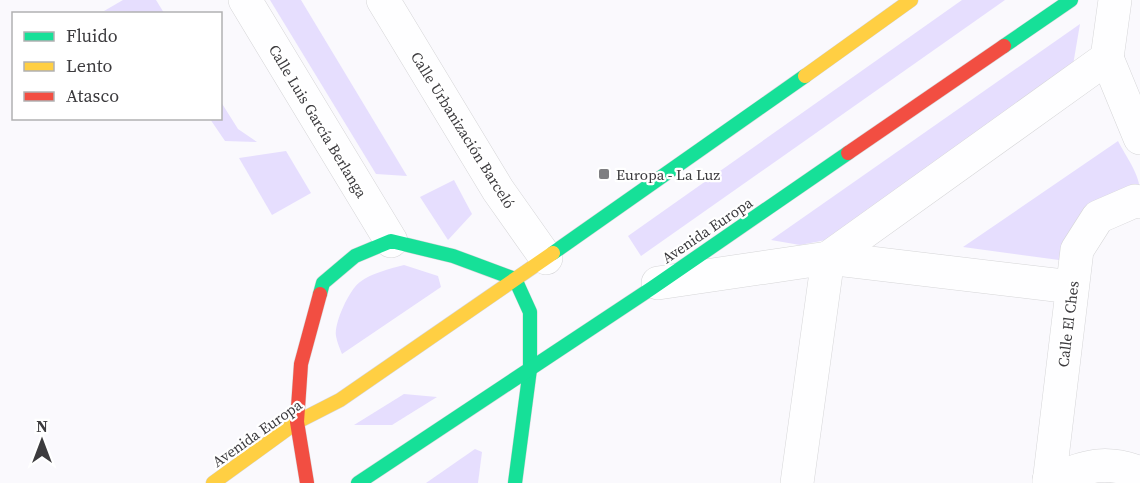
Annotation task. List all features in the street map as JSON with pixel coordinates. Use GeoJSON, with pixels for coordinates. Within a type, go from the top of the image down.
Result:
{"type":"FeatureCollection","features":[{"type":"Feature","properties":{"kind":"main road","name":"Avenida Europa"},"geometry":{"type":"LineString","coordinates":[[213,483],[297,422],[339,400],[546,258],[911,0]]}},
{"type":"Feature","properties":{"kind":"main road","name":"Avenida Europa"},"geometry":{"type":"LineString","coordinates":[[358,483],[658,283],[1071,0]]}},
{"type":"Feature","properties":{"kind":"main road"},"geometry":{"type":"LineString","coordinates":[[307,483],[297,422],[301,364],[323,283],[355,255],[392,241],[453,256],[515,279],[531,312],[530,369],[514,483]]}},
{"type":"Feature","properties":{"kind":"street","name":"Calle Luis García Berlanga"},"geometry":{"type":"LineString","coordinates":[[245,0],[392,241]]}},
{"type":"Feature","properties":{"kind":"street","name":"Calle Urbanización Barceló"},"geometry":{"type":"LineString","coordinates":[[383,0],[498,190],[546,258]]}},
{"type":"Feature","properties":{"kind":"street"},"geometry":{"type":"LineString","coordinates":[[1115,0],[1107,58],[1140,138]]}},
{"type":"Feature","properties":{"kind":"street"},"geometry":{"type":"LineString","coordinates":[[797,483],[828,258],[1107,58]]}},
{"type":"Feature","properties":{"kind":"street","name":"Calle El Ches"},"geometry":{"type":"LineString","coordinates":[[1049,482],[1077,250],[1098,216],[1135,201],[1140,202]]}},
{"type":"Feature","properties":{"kind":"street"},"geometry":{"type":"LineString","coordinates":[[658,283],[828,258],[1072,287]]}},
{"type":"Feature","properties":{"kind":"street"},"geometry":{"type":"LineString","coordinates":[[1049,482],[1090,466],[1122,466],[1140,473]]}},
{"type":"Feature","properties":{"kind":"shaded area"},"geometry":{"type":"Polygon","coordinates":[[[123,0],[156,0],[163,12],[134,12],[104,11],[123,0]]]}},
{"type":"Feature","properties":{"kind":"shaded area"},"geometry":{"type":"Polygon","coordinates":[[[270,0],[301,0],[407,176],[376,174],[270,0]]]}},
{"type":"Feature","properties":{"kind":"shaded area"},"geometry":{"type":"Polygon","coordinates":[[[962,0],[1005,0],[641,256],[628,236],[962,0]]]}},
{"type":"Feature","properties":{"kind":"shaded area"},"geometry":{"type":"Polygon","coordinates":[[[1080,24],[1073,65],[826,240],[800,245],[771,240],[1080,24]]]}},
{"type":"Feature","properties":{"kind":"shaded area"},"geometry":{"type":"Polygon","coordinates":[[[222,104],[238,129],[257,142],[225,141],[211,120],[222,120],[222,104]]]}},
{"type":"Feature","properties":{"kind":"shaded area"},"geometry":{"type":"Polygon","coordinates":[[[1118,141],[1135,172],[1140,192],[1059,260],[963,247],[1118,141]]]}},
{"type":"Feature","properties":{"kind":"shaded area"},"geometry":{"type":"Polygon","coordinates":[[[286,151],[311,193],[272,215],[239,158],[286,151]]]}},
{"type":"Feature","properties":{"kind":"shaded area"},"geometry":{"type":"Polygon","coordinates":[[[454,180],[472,214],[448,240],[420,197],[454,180]]]}},
{"type":"Feature","properties":{"kind":"shaded area"},"geometry":{"type":"Polygon","coordinates":[[[404,265],[438,276],[441,287],[342,354],[336,338],[336,330],[351,292],[360,282],[370,276],[404,265]]]}},
{"type":"Feature","properties":{"kind":"shaded area"},"geometry":{"type":"Polygon","coordinates":[[[404,394],[437,397],[392,425],[354,425],[404,394]]]}},
{"type":"Feature","properties":{"kind":"shaded area"},"geometry":{"type":"Polygon","coordinates":[[[475,449],[482,452],[478,483],[426,483],[475,449]]]}},
{"type":"Feature","properties":{"kind":"traffic: fast"},"geometry":{"type":"LineString","coordinates":[[1004,46],[1071,0]]}},
{"type":"Feature","properties":{"kind":"traffic: fast"},"geometry":{"type":"LineString","coordinates":[[553,253],[805,76]]}},
{"type":"Feature","properties":{"kind":"traffic: fast"},"geometry":{"type":"LineString","coordinates":[[358,483],[652,288],[848,153]]}},
{"type":"Feature","properties":{"kind":"traffic: fast"},"geometry":{"type":"LineString","coordinates":[[320,294],[323,283],[355,256],[391,241],[453,256],[515,279],[530,312],[530,369],[515,483]]}},
{"type":"Feature","properties":{"kind":"traffic: slow"},"geometry":{"type":"LineString","coordinates":[[805,76],[911,0]]}},
{"type":"Feature","properties":{"kind":"traffic: slow"},"geometry":{"type":"LineString","coordinates":[[213,483],[297,422],[340,400],[553,253]]}},
{"type":"Feature","properties":{"kind":"traffic: jam"},"geometry":{"type":"LineString","coordinates":[[848,153],[1004,46]]}},
{"type":"Feature","properties":{"kind":"traffic: jam"},"geometry":{"type":"LineString","coordinates":[[307,483],[297,422],[301,364],[320,294]]}},
{"type":"Feature","properties":{"kind":"place","name":"Europa - La Luz"},"geometry":{"type":"Point","coordinates":[604,174]}}]}
